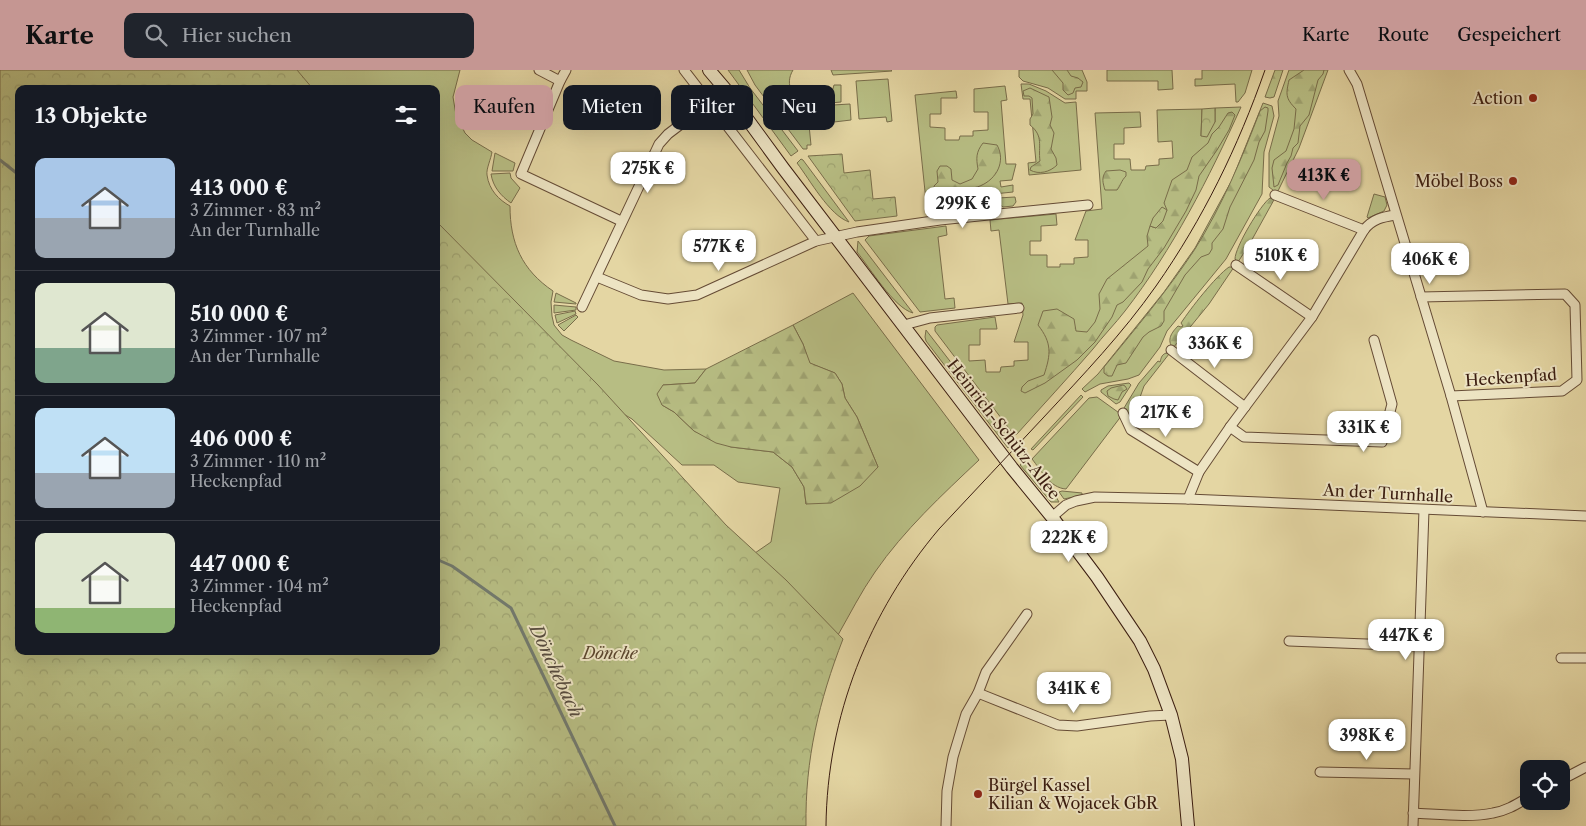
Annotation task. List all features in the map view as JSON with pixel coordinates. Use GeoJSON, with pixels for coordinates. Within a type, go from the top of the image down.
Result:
{"type":"FeatureCollection","features":[{"type":"Feature","properties":{"kind":"main road","name":"Heinrich-Schütz-Allee"},"geometry":{"type":"LineString","coordinates":[[708,70],[722,85]]}},
{"type":"Feature","properties":{"kind":"main road"},"geometry":{"type":"LineString","coordinates":[[719,70],[724,85]]}},
{"type":"Feature","properties":{"kind":"main road","name":"Heinrich-Schütz-Allee"},"geometry":{"type":"LineString","coordinates":[[753,127],[1012,468],[1052,517],[1097,577],[1140,641],[1154,669],[1172,715],[1182,759],[1188,826]]}},
{"type":"Feature","properties":{"kind":"street"},"geometry":{"type":"LineString","coordinates":[[539,70],[560,81]]}},
{"type":"Feature","properties":{"kind":"street"},"geometry":{"type":"LineString","coordinates":[[566,70],[521,174],[621,222]]}},
{"type":"Feature","properties":{"kind":"street"},"geometry":{"type":"LineString","coordinates":[[684,70],[695,85]]}},
{"type":"Feature","properties":{"kind":"street","name":"Heckenpfad"},"geometry":{"type":"LineString","coordinates":[[1349,70],[1358,84],[1483,512]]}},
{"type":"Feature","properties":{"kind":"street"},"geometry":{"type":"LineString","coordinates":[[582,307],[658,144],[673,130]]}},
{"type":"Feature","properties":{"kind":"street"},"geometry":{"type":"LineString","coordinates":[[730,130],[816,241]]}},
{"type":"Feature","properties":{"kind":"street"},"geometry":{"type":"LineString","coordinates":[[1276,195],[1364,230]]}},
{"type":"Feature","properties":{"kind":"street"},"geometry":{"type":"LineString","coordinates":[[597,277],[641,295],[668,299],[697,294],[816,241],[836,236],[940,220],[1088,205]]}},
{"type":"Feature","properties":{"kind":"street"},"geometry":{"type":"LineString","coordinates":[[1188,499],[1198,472],[1312,317],[1369,223],[1382,217],[1395,215]]}},
{"type":"Feature","properties":{"kind":"street"},"geometry":{"type":"LineString","coordinates":[[1236,265],[1312,317]]}},
{"type":"Feature","properties":{"kind":"street","name":"Heckenpfad"},"geometry":{"type":"LineString","coordinates":[[1421,298],[1565,294],[1575,306],[1576,380],[1562,392],[1450,396]]}},
{"type":"Feature","properties":{"kind":"street"},"geometry":{"type":"LineString","coordinates":[[904,325],[930,318],[1019,308]]}},
{"type":"Feature","properties":{"kind":"street"},"geometry":{"type":"LineString","coordinates":[[1230,427],[1244,437],[1382,442],[1392,404],[1374,340]]}},
{"type":"Feature","properties":{"kind":"street"},"geometry":{"type":"LineString","coordinates":[[1170,350],[1245,407]]}},
{"type":"Feature","properties":{"kind":"street"},"geometry":{"type":"LineString","coordinates":[[1123,413],[1131,430],[1198,472]]}},
{"type":"Feature","properties":{"kind":"street","name":"An der Turnhalle"},"geometry":{"type":"LineString","coordinates":[[1052,517],[1071,503],[1095,497],[1188,499],[1586,516]]}},
{"type":"Feature","properties":{"kind":"street"},"geometry":{"type":"LineString","coordinates":[[1413,826],[1424,510]]}},
{"type":"Feature","properties":{"kind":"street"},"geometry":{"type":"LineString","coordinates":[[946,826],[947,791],[953,757],[966,714],[978,693],[986,672],[1027,614]]}},
{"type":"Feature","properties":{"kind":"street"},"geometry":{"type":"LineString","coordinates":[[1289,641],[1418,646]]}},
{"type":"Feature","properties":{"kind":"street"},"geometry":{"type":"LineString","coordinates":[[1561,658],[1586,658]]}},
{"type":"Feature","properties":{"kind":"street"},"geometry":{"type":"LineString","coordinates":[[978,693],[1058,725],[1077,726],[1150,716],[1172,715]]}},
{"type":"Feature","properties":{"kind":"street"},"geometry":{"type":"LineString","coordinates":[[1570,775],[1586,767]]}},
{"type":"Feature","properties":{"kind":"street"},"geometry":{"type":"LineString","coordinates":[[1320,772],[1414,774]]}},
{"type":"Feature","properties":{"kind":"street"},"geometry":{"type":"LineString","coordinates":[[1414,813],[1492,814],[1520,802]]}},
{"type":"Feature","properties":{"kind":"green space"},"geometry":{"type":"Polygon","coordinates":[[[0,70],[460,70],[453,97],[455,130],[464,130],[472,140],[492,152],[487,173],[488,180],[498,198],[510,206],[515,244],[526,265],[542,283],[553,291],[551,302],[554,325],[562,335],[614,361],[664,370],[706,369],[695,383],[663,385],[662,405],[674,412],[694,431],[731,447],[773,452],[792,467],[804,487],[806,504],[878,467],[857,417],[845,398],[842,384],[835,373],[809,363],[803,344],[793,325],[853,293],[979,460],[924,513],[898,542],[865,587],[838,635],[755,553],[771,542],[780,488],[738,482],[714,465],[682,465],[632,419],[440,305],[440,85],[15,85],[0,70]]]}},
{"type":"Feature","properties":{"kind":"green space","name":"Dönche"},"geometry":{"type":"Polygon","coordinates":[[[0,70],[297,70],[310,85],[15,85],[15,655],[440,655],[440,225],[598,385],[726,525],[786,580],[843,639],[820,708],[815,731],[808,777],[806,826],[0,826],[0,70]]]}},
{"type":"Feature","properties":{"kind":"green space"},"geometry":{"type":"Polygon","coordinates":[[[728,70],[739,70],[748,85],[739,85],[728,70]]]}},
{"type":"Feature","properties":{"kind":"green space"},"geometry":{"type":"Polygon","coordinates":[[[747,70],[793,70],[790,76],[790,85],[763,85],[763,96],[747,70]]]}},
{"type":"Feature","properties":{"kind":"green space"},"geometry":{"type":"Polygon","coordinates":[[[831,70],[891,70],[892,71],[833,75],[831,70]]]}},
{"type":"Feature","properties":{"kind":"green space"},"geometry":{"type":"Polygon","coordinates":[[[1019,70],[1082,70],[1087,82],[1087,91],[1076,91],[1076,99],[1065,99],[1048,88],[1023,81],[1019,77],[1019,70]]]}},
{"type":"Feature","properties":{"kind":"green space"},"geometry":{"type":"Polygon","coordinates":[[[1052,70],[1067,70],[1071,76],[1083,82],[1081,87],[1075,88],[1073,93],[1068,95],[1063,90],[1063,83],[1052,70]]]}},
{"type":"Feature","properties":{"kind":"green space"},"geometry":{"type":"Polygon","coordinates":[[[1107,70],[1172,70],[1173,89],[1158,90],[1158,81],[1107,81],[1107,70]]]}},
{"type":"Feature","properties":{"kind":"green space"},"geometry":{"type":"Polygon","coordinates":[[[1202,70],[1252,70],[1245,93],[1236,102],[1235,84],[1195,86],[1195,79],[1202,79],[1202,70]]]}},
{"type":"Feature","properties":{"kind":"green space"},"geometry":{"type":"Polygon","coordinates":[[[1275,70],[1283,70],[1274,97],[1265,97],[1275,70]]]}},
{"type":"Feature","properties":{"kind":"green space"},"geometry":{"type":"Polygon","coordinates":[[[1289,70],[1328,70],[1299,148],[1277,193],[1269,187],[1269,153],[1279,116],[1278,101],[1289,70]]]}},
{"type":"Feature","properties":{"kind":"green space"},"geometry":{"type":"Polygon","coordinates":[[[1304,70],[1324,70],[1318,80],[1309,115],[1300,126],[1298,143],[1293,148],[1278,185],[1274,187],[1272,168],[1274,160],[1286,151],[1294,129],[1296,109],[1287,96],[1289,80],[1304,70]]]}},
{"type":"Feature","properties":{"kind":"green space"},"geometry":{"type":"Polygon","coordinates":[[[888,79],[892,121],[887,122],[886,117],[859,119],[856,81],[888,79]]]}},
{"type":"Feature","properties":{"kind":"green space"},"geometry":{"type":"Polygon","coordinates":[[[1021,84],[1029,84],[1046,91],[1065,103],[1076,102],[1081,170],[1029,175],[1028,163],[1036,162],[1030,99],[1023,99],[1021,84]]]}},
{"type":"Feature","properties":{"kind":"green space"},"geometry":{"type":"Polygon","coordinates":[[[835,85],[841,85],[841,102],[835,103],[835,85]]]}},
{"type":"Feature","properties":{"kind":"green space"},"geometry":{"type":"Polygon","coordinates":[[[1005,86],[1007,100],[1001,101],[1006,164],[1016,164],[1012,180],[1000,181],[1001,187],[1013,185],[1013,192],[926,201],[915,95],[956,91],[957,98],[941,98],[941,114],[930,114],[930,127],[945,128],[945,140],[959,140],[960,136],[973,136],[973,131],[988,130],[988,112],[974,112],[974,89],[1005,86]]]}},
{"type":"Feature","properties":{"kind":"green space"},"geometry":{"type":"Polygon","coordinates":[[[1030,88],[1049,97],[1052,117],[1050,125],[1054,133],[1051,149],[1056,158],[1057,165],[1044,172],[1030,170],[1031,167],[1040,161],[1040,142],[1037,133],[1030,125],[1030,119],[1033,114],[1032,98],[1024,96],[1023,91],[1030,88]]]}},
{"type":"Feature","properties":{"kind":"green space"},"geometry":{"type":"Polygon","coordinates":[[[753,92],[763,105],[763,118],[753,104],[753,92]]]}},
{"type":"Feature","properties":{"kind":"green space"},"geometry":{"type":"Polygon","coordinates":[[[1263,103],[1272,106],[1274,116],[1264,152],[1262,194],[1226,259],[1167,331],[1160,347],[1139,375],[1100,384],[1085,392],[1082,389],[1098,374],[1164,292],[1195,248],[1232,180],[1263,103]]]}},
{"type":"Feature","properties":{"kind":"green space"},"geometry":{"type":"Polygon","coordinates":[[[850,104],[851,120],[835,122],[835,105],[850,104]]]}},
{"type":"Feature","properties":{"kind":"green space"},"geometry":{"type":"Polygon","coordinates":[[[1241,107],[1189,212],[1159,263],[1121,316],[1084,360],[1017,434],[1014,435],[935,331],[937,325],[995,317],[997,329],[980,329],[980,345],[969,345],[969,361],[985,360],[986,372],[1000,372],[1001,367],[1014,366],[1014,361],[1028,360],[1028,342],[1014,342],[1023,315],[1022,303],[1008,304],[999,230],[991,231],[990,220],[1056,214],[1057,225],[1041,226],[1041,241],[1030,241],[1030,255],[1047,255],[1047,267],[1060,267],[1060,264],[1074,264],[1074,258],[1088,257],[1088,240],[1075,240],[1086,211],[1102,209],[1095,113],[1140,112],[1141,127],[1124,128],[1124,144],[1114,144],[1114,159],[1130,159],[1131,170],[1145,170],[1146,166],[1159,165],[1159,159],[1173,158],[1172,141],[1158,142],[1157,110],[1202,109],[1201,136],[1215,122],[1215,108],[1241,107]]]}},
{"type":"Feature","properties":{"kind":"green space"},"geometry":{"type":"Polygon","coordinates":[[[1265,107],[1268,108],[1268,111],[1265,131],[1259,142],[1254,160],[1230,207],[1223,229],[1212,243],[1212,249],[1209,254],[1201,257],[1185,275],[1164,311],[1164,321],[1161,326],[1143,337],[1126,363],[1117,365],[1112,376],[1108,376],[1104,373],[1104,367],[1163,294],[1205,233],[1231,181],[1260,111],[1265,107]]]}},
{"type":"Feature","properties":{"kind":"green space"},"geometry":{"type":"Polygon","coordinates":[[[1215,108],[1215,122],[1207,137],[1201,136],[1202,109],[1215,108]]]}},
{"type":"Feature","properties":{"kind":"green space"},"geometry":{"type":"Polygon","coordinates":[[[1232,112],[1235,115],[1229,130],[1199,176],[1196,190],[1186,211],[1164,248],[1148,269],[1142,282],[1123,302],[1117,305],[1112,317],[1095,342],[1077,360],[1045,383],[1025,393],[1021,391],[1028,381],[1044,375],[1046,368],[1049,355],[1048,343],[1038,325],[1043,311],[1057,309],[1074,319],[1076,331],[1087,332],[1095,322],[1100,309],[1099,294],[1107,279],[1148,246],[1147,236],[1150,226],[1156,228],[1167,210],[1164,203],[1172,180],[1187,170],[1192,157],[1208,143],[1212,134],[1228,113],[1232,112]]]}},
{"type":"Feature","properties":{"kind":"green space"},"geometry":{"type":"Polygon","coordinates":[[[772,130],[782,130],[798,151],[791,156],[772,130]]]}},
{"type":"Feature","properties":{"kind":"green space"},"geometry":{"type":"Polygon","coordinates":[[[789,130],[810,130],[811,145],[807,145],[807,149],[803,149],[789,130]]]}},
{"type":"Feature","properties":{"kind":"green space"},"geometry":{"type":"Polygon","coordinates":[[[983,143],[997,145],[1000,151],[1000,163],[991,179],[975,188],[957,189],[941,193],[935,192],[934,186],[938,182],[937,171],[940,166],[947,166],[951,169],[952,180],[960,184],[972,179],[978,169],[977,155],[983,143]]]}},
{"type":"Feature","properties":{"kind":"green space"},"geometry":{"type":"Polygon","coordinates":[[[495,153],[515,163],[513,171],[492,171],[495,153]]]}},
{"type":"Feature","properties":{"kind":"green space"},"geometry":{"type":"Polygon","coordinates":[[[842,154],[844,173],[870,170],[873,199],[895,197],[897,216],[855,221],[808,156],[842,154]]]}},
{"type":"Feature","properties":{"kind":"green space"},"geometry":{"type":"Polygon","coordinates":[[[801,159],[849,222],[834,212],[820,196],[797,163],[801,159]]]}},
{"type":"Feature","properties":{"kind":"green space"},"geometry":{"type":"Polygon","coordinates":[[[1120,170],[1126,172],[1126,176],[1117,190],[1105,190],[1103,178],[1106,171],[1120,170]]]}},
{"type":"Feature","properties":{"kind":"green space"},"geometry":{"type":"Polygon","coordinates":[[[510,173],[511,178],[520,188],[511,203],[498,191],[491,174],[510,173]]]}},
{"type":"Feature","properties":{"kind":"green space"},"geometry":{"type":"Polygon","coordinates":[[[1374,194],[1385,197],[1387,205],[1384,211],[1368,218],[1367,217],[1374,194]]]}},
{"type":"Feature","properties":{"kind":"green space"},"geometry":{"type":"Polygon","coordinates":[[[1015,197],[1016,202],[1013,206],[1003,207],[999,204],[998,198],[1015,197]]]}},
{"type":"Feature","properties":{"kind":"green space"},"geometry":{"type":"Polygon","coordinates":[[[1270,198],[1275,198],[1238,262],[1235,259],[1239,245],[1249,226],[1270,198]]]}},
{"type":"Feature","properties":{"kind":"green space"},"geometry":{"type":"Polygon","coordinates":[[[1162,207],[1167,210],[1163,221],[1156,228],[1150,226],[1153,218],[1162,207]]]}},
{"type":"Feature","properties":{"kind":"green space"},"geometry":{"type":"Polygon","coordinates":[[[946,226],[947,235],[938,237],[945,299],[954,298],[955,308],[920,312],[865,240],[869,236],[946,226]]]}},
{"type":"Feature","properties":{"kind":"green space"},"geometry":{"type":"Polygon","coordinates":[[[858,241],[913,313],[898,304],[883,287],[857,252],[858,241]]]}},
{"type":"Feature","properties":{"kind":"green space"},"geometry":{"type":"Polygon","coordinates":[[[1229,267],[1234,267],[1209,304],[1173,348],[1170,339],[1174,331],[1178,326],[1183,326],[1181,323],[1197,301],[1229,267]]]}},
{"type":"Feature","properties":{"kind":"green space"},"geometry":{"type":"Polygon","coordinates":[[[556,293],[576,303],[576,304],[554,302],[556,293]]]}},
{"type":"Feature","properties":{"kind":"green space"},"geometry":{"type":"Polygon","coordinates":[[[554,305],[576,307],[576,310],[554,313],[554,305]]]}},
{"type":"Feature","properties":{"kind":"green space"},"geometry":{"type":"Polygon","coordinates":[[[575,311],[576,314],[557,323],[555,315],[575,311]]]}},
{"type":"Feature","properties":{"kind":"green space"},"geometry":{"type":"Polygon","coordinates":[[[576,315],[578,317],[564,331],[558,325],[576,315]]]}},
{"type":"Feature","properties":{"kind":"green space"},"geometry":{"type":"Polygon","coordinates":[[[793,325],[810,363],[835,373],[842,384],[845,398],[857,417],[878,467],[860,486],[831,503],[806,504],[804,487],[792,467],[773,452],[731,447],[716,443],[694,431],[674,412],[662,405],[657,394],[663,385],[695,383],[706,369],[793,325]]]}},
{"type":"Feature","properties":{"kind":"green space"},"geometry":{"type":"Polygon","coordinates":[[[926,330],[1013,443],[1008,448],[926,341],[926,330]]]}},
{"type":"Feature","properties":{"kind":"green space"},"geometry":{"type":"Polygon","coordinates":[[[1166,353],[1169,354],[1144,386],[1133,417],[1124,412],[1124,408],[1139,383],[1158,361],[1160,362],[1162,356],[1166,353]]]}},
{"type":"Feature","properties":{"kind":"green space"},"geometry":{"type":"Polygon","coordinates":[[[1129,383],[1131,385],[1120,402],[1116,404],[1101,392],[1101,390],[1108,386],[1129,383]]]}},
{"type":"Feature","properties":{"kind":"green space"},"geometry":{"type":"Polygon","coordinates":[[[1123,385],[1127,389],[1122,392],[1118,400],[1108,396],[1107,391],[1111,388],[1123,385]]]}},
{"type":"Feature","properties":{"kind":"green space"},"geometry":{"type":"Polygon","coordinates":[[[1081,395],[1083,397],[1033,450],[1031,449],[1081,395]]]}},
{"type":"Feature","properties":{"kind":"green space"},"geometry":{"type":"Polygon","coordinates":[[[1097,397],[1122,415],[1066,489],[1060,488],[1046,478],[1032,459],[1089,398],[1097,397]]]}},
{"type":"Feature","properties":{"kind":"green space"},"geometry":{"type":"Polygon","coordinates":[[[1025,459],[1059,502],[1051,502],[1020,465],[1025,459]]]}},
{"type":"Feature","properties":{"kind":"green space"},"geometry":{"type":"Polygon","coordinates":[[[1059,492],[1082,493],[1082,495],[1064,499],[1059,492]]]}},
{"type":"Feature","properties":{"kind":"waterway","name":"Dönchebach"},"geometry":{"type":"LineString","coordinates":[[0,160],[15,172]]}},
{"type":"Feature","properties":{"kind":"waterway","name":"Dönchebach"},"geometry":{"type":"LineString","coordinates":[[440,561],[452,566],[511,608],[615,826]]}},
{"type":"Feature","properties":{"kind":"tram line"},"geometry":{"type":"LineString","coordinates":[[826,826],[828,785],[834,745],[844,706],[857,667],[873,630],[892,595],[914,561],[939,529],[1102,354],[1156,286],[1189,235],[1218,182],[1243,127],[1265,70]]}},
{"type":"Feature","properties":{"kind":"place","name":"Action"},"geometry":{"type":"Point","coordinates":[1533,98]}},
{"type":"Feature","properties":{"kind":"place","name":"Möbel Boss"},"geometry":{"type":"Point","coordinates":[1513,181]}},
{"type":"Feature","properties":{"kind":"place","name":"Bürgel Kassel Kilian & Wojacek GbR"},"geometry":{"type":"Point","coordinates":[978,794]}}]}
